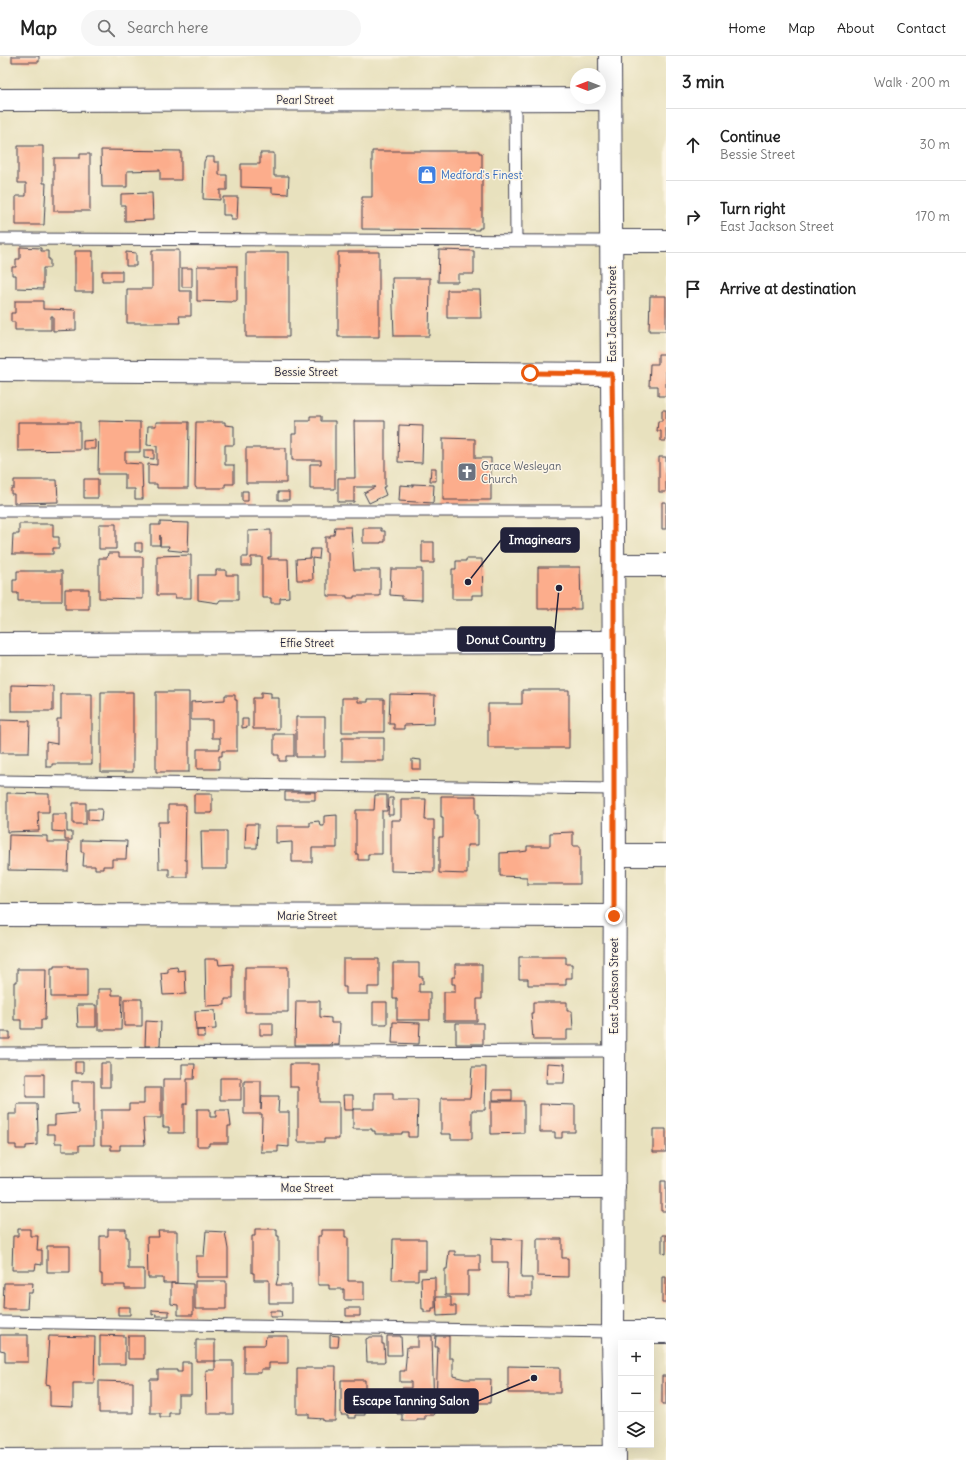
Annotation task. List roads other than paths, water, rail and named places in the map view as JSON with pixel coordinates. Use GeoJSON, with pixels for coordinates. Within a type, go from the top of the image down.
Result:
{"type":"FeatureCollection","features":[{"type":"Feature","properties":{"kind":"street","name":"East Jackson Street"},"geometry":{"type":"LineString","coordinates":[[610,56],[614,511],[615,1051],[613,1332],[615,1459]]}},
{"type":"Feature","properties":{"kind":"street","name":"Pearl Street"},"geometry":{"type":"LineString","coordinates":[[0,100],[610,99]]}},
{"type":"Feature","properties":{"kind":"street"},"geometry":{"type":"LineString","coordinates":[[612,241],[666,241]]}},
{"type":"Feature","properties":{"kind":"street","name":"Bessie Street"},"geometry":{"type":"LineString","coordinates":[[0,370],[612,374]]}},
{"type":"Feature","properties":{"kind":"street"},"geometry":{"type":"LineString","coordinates":[[614,565],[666,565]]}},
{"type":"Feature","properties":{"kind":"street","name":"Effie Street"},"geometry":{"type":"LineString","coordinates":[[0,644],[614,642]]}},
{"type":"Feature","properties":{"kind":"street"},"geometry":{"type":"LineString","coordinates":[[615,855],[666,855]]}},
{"type":"Feature","properties":{"kind":"street","name":"Marie Street"},"geometry":{"type":"LineString","coordinates":[[0,915],[614,916]]}},
{"type":"Feature","properties":{"kind":"street","name":"Mae Street"},"geometry":{"type":"LineString","coordinates":[[0,1189],[614,1186]]}},
{"type":"Feature","properties":{"kind":"street"},"geometry":{"type":"LineString","coordinates":[[613,1332],[666,1332]]}},
{"type":"Feature","properties":{"kind":"street"},"geometry":{"type":"LineString","coordinates":[[0,1460],[615,1459]]}},
{"type":"Feature","properties":{"kind":"lane"},"geometry":{"type":"LineString","coordinates":[[515,100],[516,240]]}},
{"type":"Feature","properties":{"kind":"lane"},"geometry":{"type":"LineString","coordinates":[[0,239],[612,241]]}},
{"type":"Feature","properties":{"kind":"lane"},"geometry":{"type":"LineString","coordinates":[[0,511],[614,511]]}},
{"type":"Feature","properties":{"kind":"lane"},"geometry":{"type":"LineString","coordinates":[[0,781],[614,789]]}},
{"type":"Feature","properties":{"kind":"lane"},"geometry":{"type":"LineString","coordinates":[[0,1053],[615,1051]]}},
{"type":"Feature","properties":{"kind":"lane"},"geometry":{"type":"LineString","coordinates":[[0,1322],[613,1332]]}},
{"type":"Feature","properties":{"kind":"place","name":"Medford's Finest"},"geometry":{"type":"Point","coordinates":[427,175]}},
{"type":"Feature","properties":{"kind":"place","name":"Grace Wesleyan Church"},"geometry":{"type":"Point","coordinates":[467,472]}},
{"type":"Feature","properties":{"kind":"place","name":"Imaginears"},"geometry":{"type":"Point","coordinates":[468,582]}},
{"type":"Feature","properties":{"kind":"place","name":"Donut Country"},"geometry":{"type":"Point","coordinates":[559,588]}},
{"type":"Feature","properties":{"kind":"place","name":"Escape Tanning Salon"},"geometry":{"type":"Point","coordinates":[534,1378]}}]}
